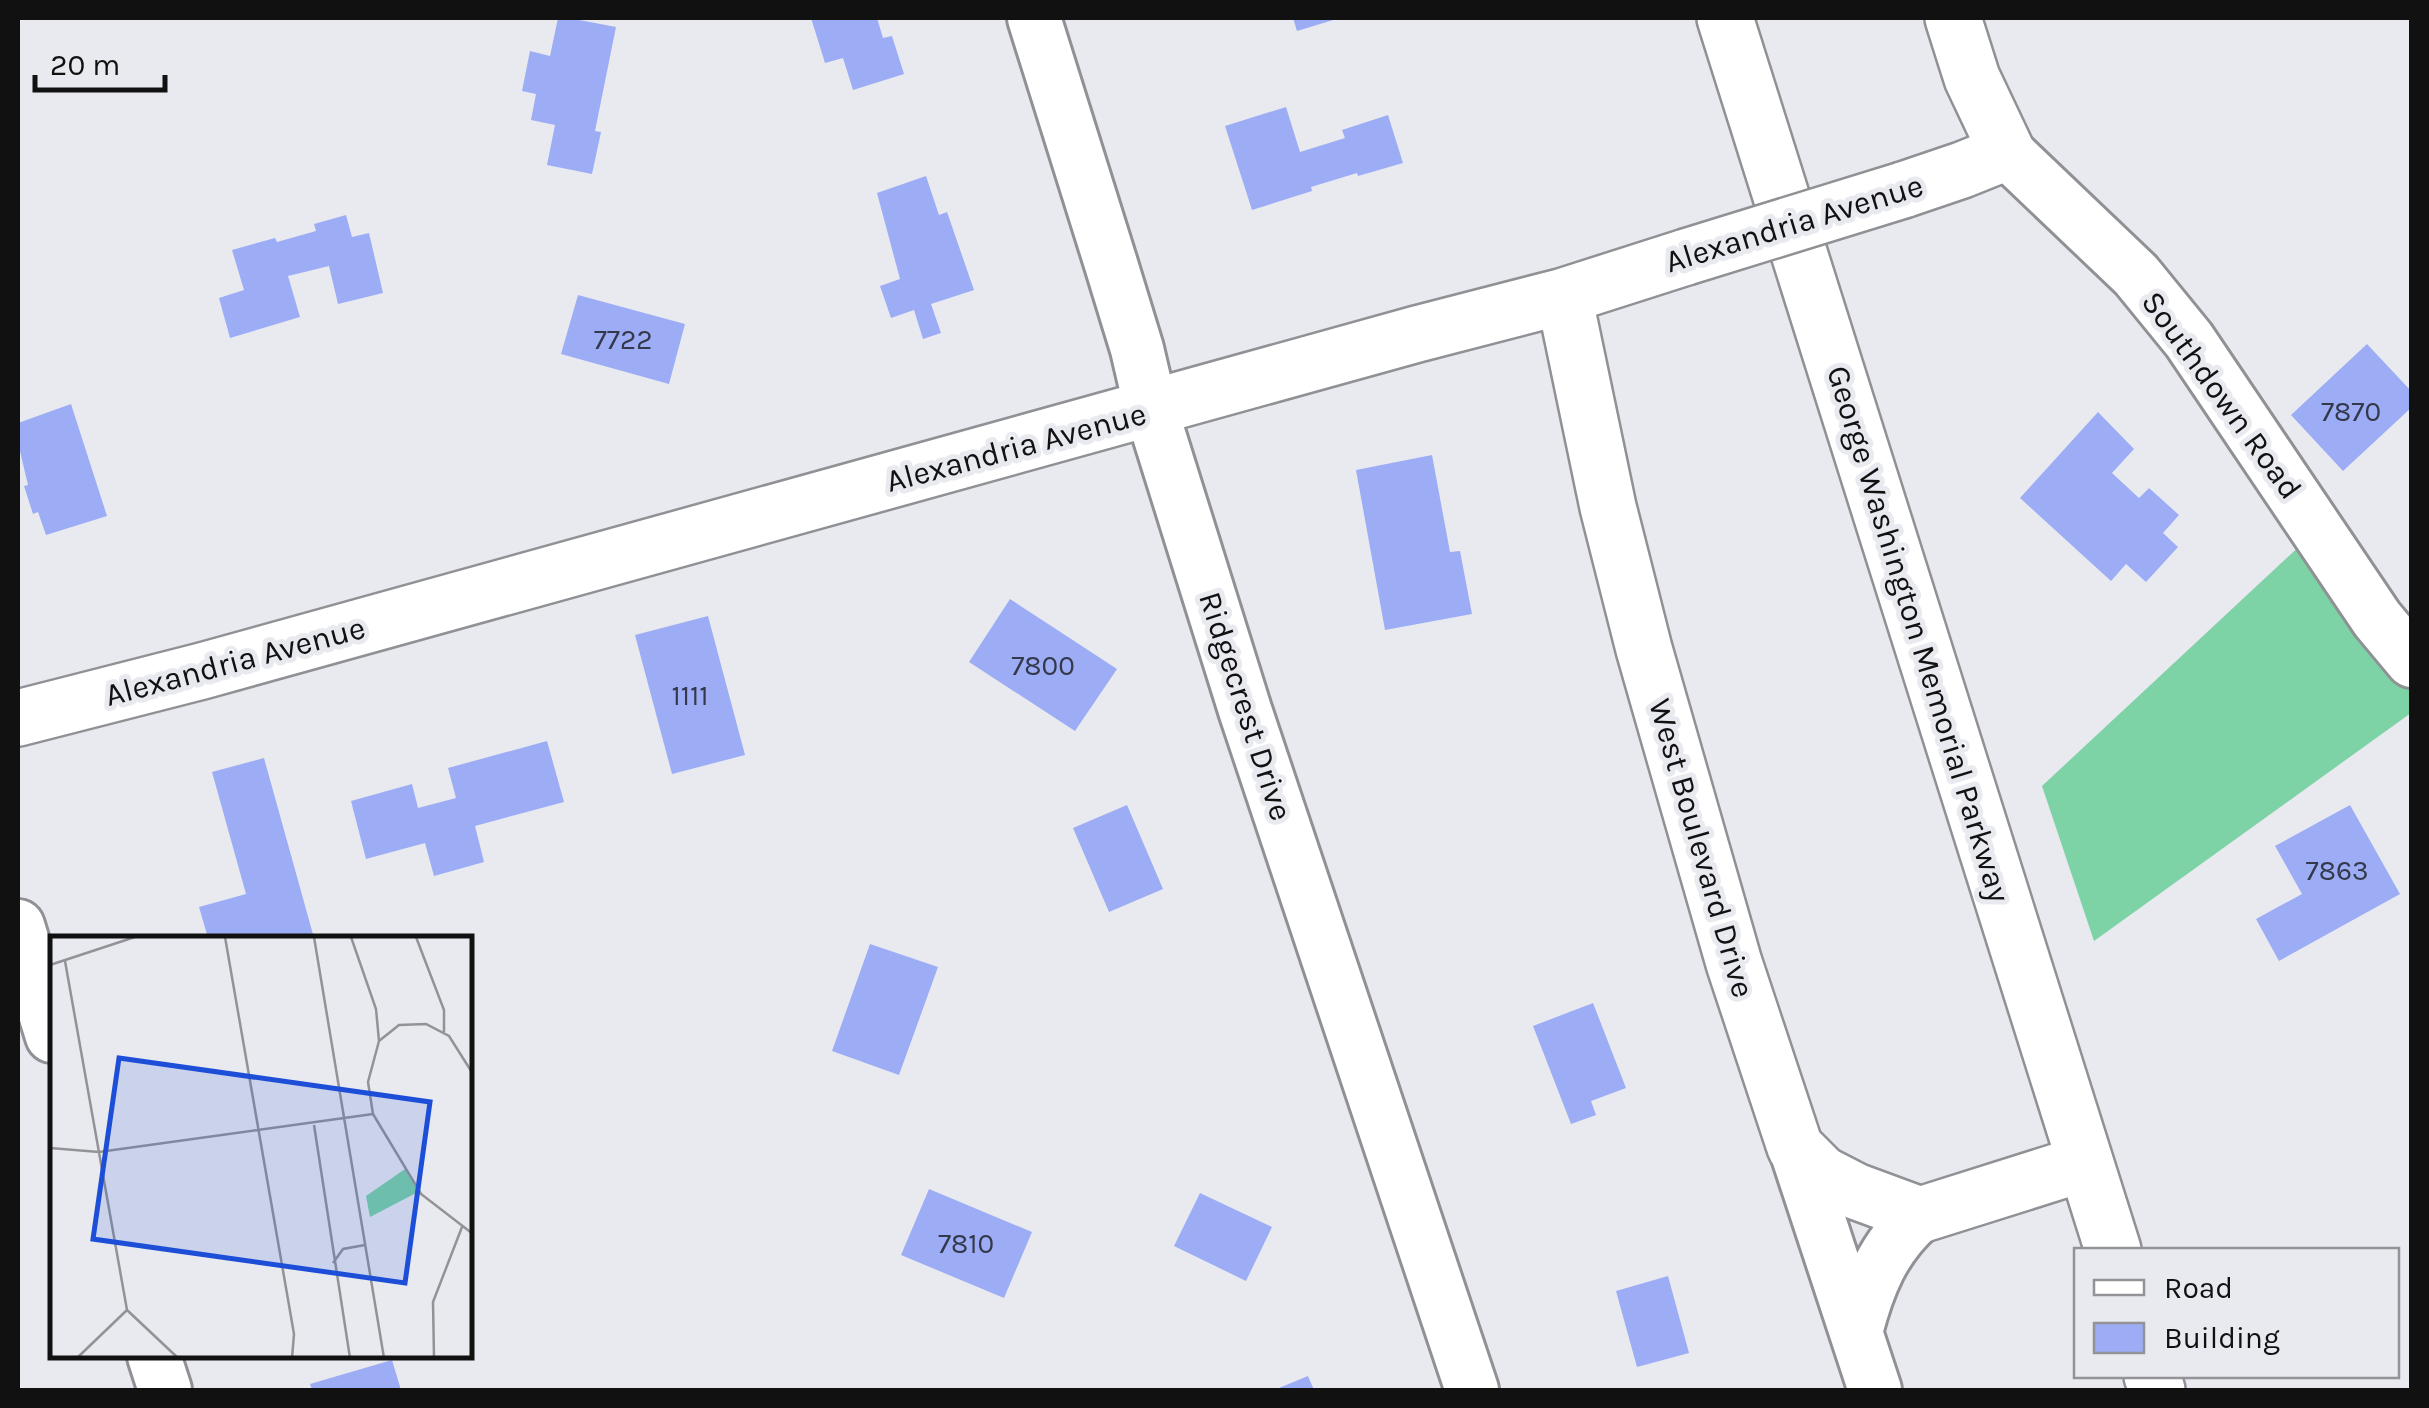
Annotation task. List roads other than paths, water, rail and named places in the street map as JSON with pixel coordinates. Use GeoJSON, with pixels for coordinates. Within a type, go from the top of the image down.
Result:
{"type":"FeatureCollection","features":[{"type":"Feature","properties":{"kind":"street","name":"Ridgecrest Drive"},"geometry":{"type":"LineString","coordinates":[[1034,18],[1245,710],[1472,1390]]}},
{"type":"Feature","properties":{"kind":"street","name":"George Washington Memorial Parkway"},"geometry":{"type":"LineString","coordinates":[[1725,18],[2112,1248]]}},
{"type":"Feature","properties":{"kind":"street"},"geometry":{"type":"LineString","coordinates":[[1953,18],[1972,78],[2006,152]]}},
{"type":"Feature","properties":{"kind":"street","name":"Alexandria Avenue"},"geometry":{"type":"LineString","coordinates":[[18,718],[202,671],[1564,296],[1902,190],[2006,152]]}},
{"type":"Feature","properties":{"kind":"street","name":"Southdown Road"},"geometry":{"type":"LineString","coordinates":[[2006,152],[2136,275],[2189,340],[2378,619],[2412,661]]}},
{"type":"Feature","properties":{"kind":"street","name":"West Boulevard Drive"},"geometry":{"type":"LineString","coordinates":[[1564,296],[1608,507],[1644,648],[1734,963],[1875,1390]]}},
{"type":"Feature","properties":{"kind":"street"},"geometry":{"type":"LineString","coordinates":[[18,926],[50,1030]]}},
{"type":"Feature","properties":{"kind":"street"},"geometry":{"type":"LineString","coordinates":[[1795,1147],[1822,1174],[1920,1215]]}},
{"type":"Feature","properties":{"kind":"street"},"geometry":{"type":"LineString","coordinates":[[1856,1332],[1877,1267],[1907,1226],[1920,1215],[2085,1163]]}},
{"type":"Feature","properties":{"kind":"street"},"geometry":{"type":"LineString","coordinates":[[155,1358],[166,1390]]}}]}
